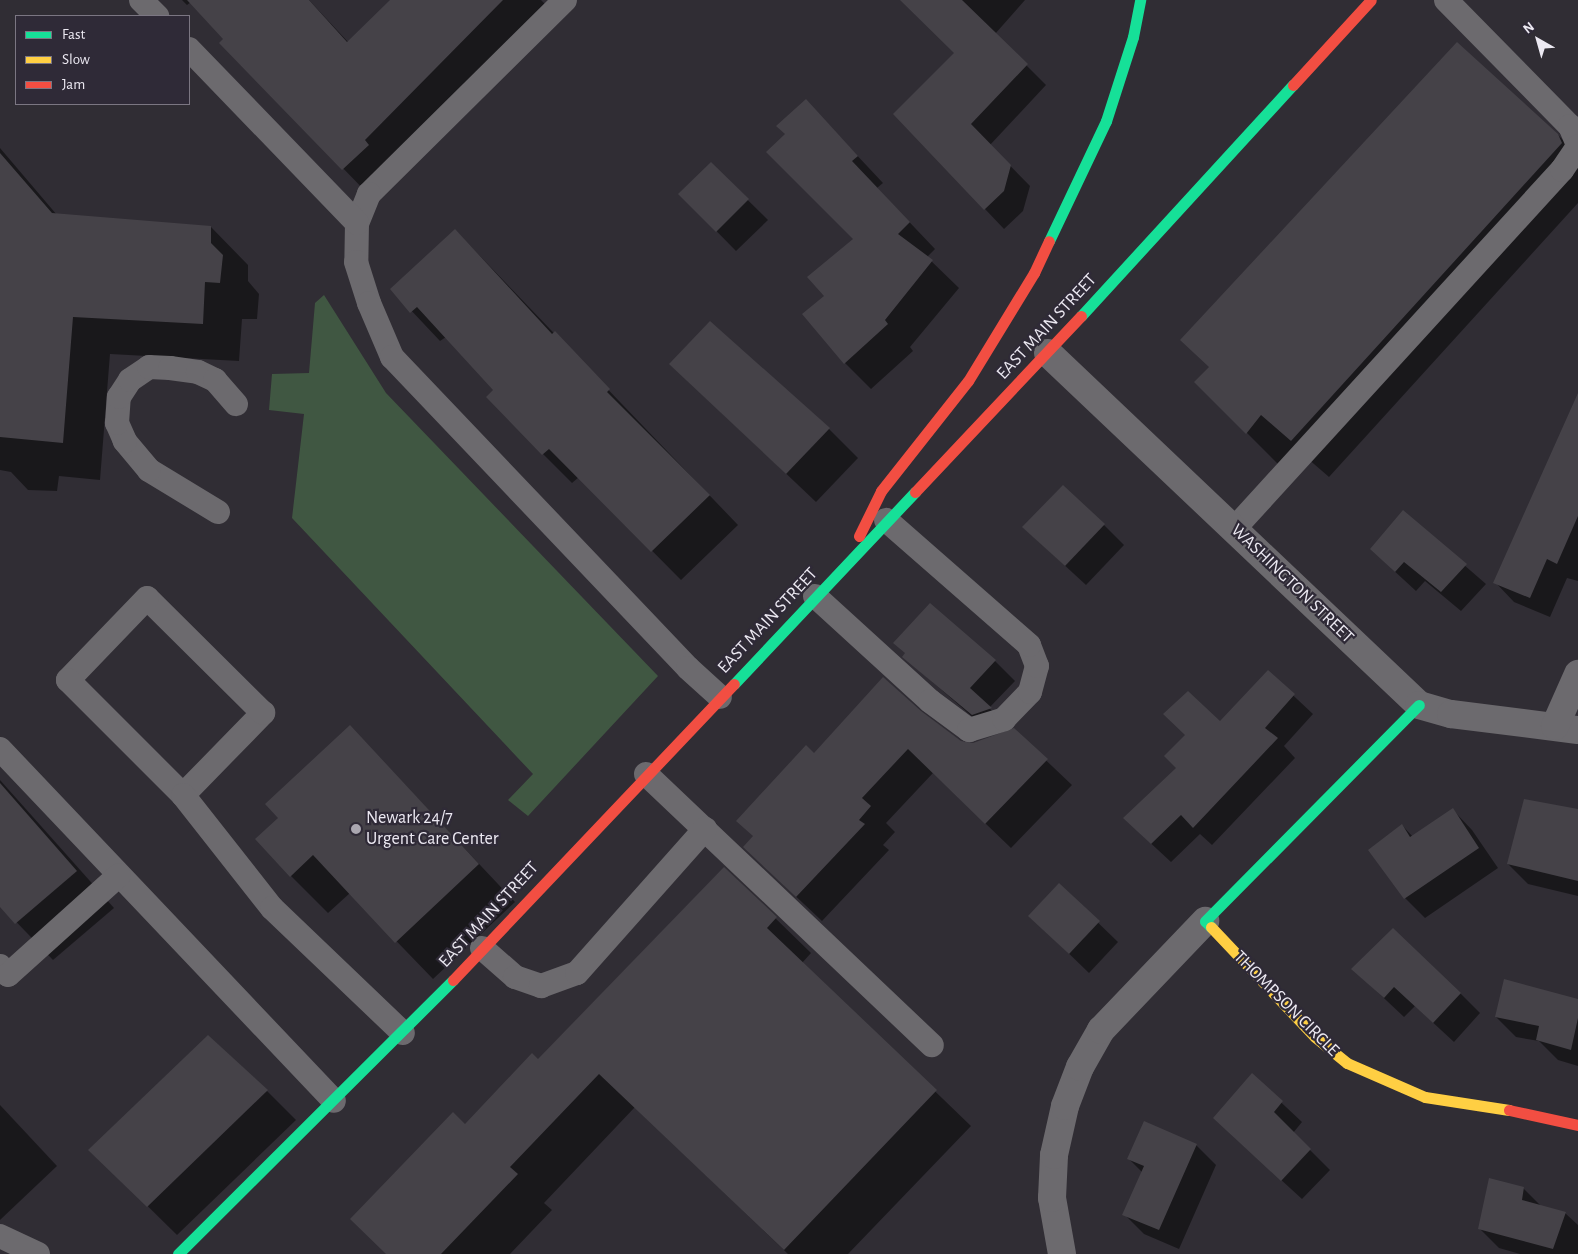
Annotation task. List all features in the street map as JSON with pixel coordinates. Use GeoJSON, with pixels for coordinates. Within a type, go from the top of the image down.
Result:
{"type":"FeatureCollection","features":[{"type":"Feature","properties":{"kind":"main road"},"geometry":{"type":"LineString","coordinates":[[844,565],[881,491],[968,381],[1034,273],[1084,172],[1106,120],[1133,37],[1140,0]]}},
{"type":"Feature","properties":{"kind":"main road","name":"EAST MAIN STREET"},"geometry":{"type":"LineString","coordinates":[[178,1254],[403,1033],[886,520],[1048,353],[1371,0]]}},
{"type":"Feature","properties":{"kind":"main road"},"geometry":{"type":"LineString","coordinates":[[1205,921],[1419,705]]}},
{"type":"Feature","properties":{"kind":"main road","name":"THOMPSON CIRCLE"},"geometry":{"type":"LineString","coordinates":[[1205,921],[1315,1037],[1347,1063],[1425,1097],[1493,1106],[1578,1125]]}},
{"type":"Feature","properties":{"kind":"street","name":"WASHINGTON STREET"},"geometry":{"type":"LineString","coordinates":[[1048,353],[1419,705],[1451,714],[1567,728]]}},
{"type":"Feature","properties":{"kind":"street"},"geometry":{"type":"LineString","coordinates":[[1567,728],[1578,674]]}},
{"type":"Feature","properties":{"kind":"street"},"geometry":{"type":"LineString","coordinates":[[1062,1254],[1052,1198],[1054,1155],[1065,1106],[1080,1067],[1101,1030],[1205,921]]}},
{"type":"Feature","properties":{"kind":"lane"},"geometry":{"type":"LineString","coordinates":[[141,0],[156,15]]}},
{"type":"Feature","properties":{"kind":"lane"},"geometry":{"type":"LineString","coordinates":[[565,0],[370,194],[357,223],[356,262],[369,303],[392,357],[688,668],[720,697]]}},
{"type":"Feature","properties":{"kind":"lane"},"geometry":{"type":"LineString","coordinates":[[1234,529],[1562,170],[1578,146],[1570,126],[1446,0]]}},
{"type":"Feature","properties":{"kind":"lane"},"geometry":{"type":"LineString","coordinates":[[190,50],[357,223]]}},
{"type":"Feature","properties":{"kind":"lane"},"geometry":{"type":"LineString","coordinates":[[218,512],[149,470],[124,441],[117,423],[119,397],[130,380],[149,368],[170,368],[198,372],[215,380],[236,404]]}},
{"type":"Feature","properties":{"kind":"lane"},"geometry":{"type":"LineString","coordinates":[[815,596],[930,701],[969,730],[1004,719],[1030,692],[1036,666],[1029,645],[886,520]]}},
{"type":"Feature","properties":{"kind":"lane"},"geometry":{"type":"LineString","coordinates":[[183,795],[263,713],[147,598],[68,680],[183,795],[272,908],[403,1033]]}},
{"type":"Feature","properties":{"kind":"lane"},"geometry":{"type":"LineString","coordinates":[[0,749],[334,1101]]}},
{"type":"Feature","properties":{"kind":"lane"},"geometry":{"type":"LineString","coordinates":[[646,774],[932,1045]]}},
{"type":"Feature","properties":{"kind":"lane"},"geometry":{"type":"LineString","coordinates":[[482,948],[515,977],[541,986],[577,973],[704,829]]}},
{"type":"Feature","properties":{"kind":"lane"},"geometry":{"type":"LineString","coordinates":[[4,971],[119,874]]}},
{"type":"Feature","properties":{"kind":"lane"},"geometry":{"type":"LineString","coordinates":[[0,1236],[38,1254]]}},
{"type":"Feature","properties":{"kind":"green space"},"geometry":{"type":"Polygon","coordinates":[[[324,295],[386,393],[658,676],[528,816],[508,800],[533,774],[292,518],[304,414],[269,410],[272,374],[309,373],[315,303],[324,295]]]}},
{"type":"Feature","properties":{"kind":"building"},"geometry":{"type":"Polygon","coordinates":[[[187,0],[309,0],[347,42],[390,0],[503,0],[365,140],[369,145],[342,170],[219,43],[223,39],[187,0]]]}},
{"type":"Feature","properties":{"kind":"building"},"geometry":{"type":"Polygon","coordinates":[[[900,0],[962,0],[1028,64],[971,124],[1011,165],[1004,191],[984,210],[893,114],[954,53],[900,0]]]}},
{"type":"Feature","properties":{"kind":"building"},"geometry":{"type":"Polygon","coordinates":[[[1457,42],[1558,134],[1562,143],[1291,441],[1261,415],[1246,434],[1194,382],[1209,367],[1180,340],[1457,42]]]}},
{"type":"Feature","properties":{"kind":"building"},"geometry":{"type":"Polygon","coordinates":[[[806,99],[858,156],[852,161],[910,222],[898,234],[933,260],[885,320],[888,324],[844,364],[802,314],[824,296],[807,277],[853,239],[766,152],[785,134],[776,126],[806,99]]]}},
{"type":"Feature","properties":{"kind":"building"},"geometry":{"type":"Polygon","coordinates":[[[0,153],[52,213],[211,226],[211,243],[223,255],[220,283],[205,282],[203,324],[73,317],[63,443],[0,437],[0,153]]]}},
{"type":"Feature","properties":{"kind":"building"},"geometry":{"type":"Polygon","coordinates":[[[711,162],[749,199],[716,232],[678,194],[711,162]]]}},
{"type":"Feature","properties":{"kind":"building"},"geometry":{"type":"Polygon","coordinates":[[[455,229],[552,334],[555,331],[610,389],[607,392],[710,495],[651,552],[549,449],[542,455],[486,397],[493,390],[417,307],[410,313],[390,289],[455,229]]]}},
{"type":"Feature","properties":{"kind":"building"},"geometry":{"type":"Polygon","coordinates":[[[710,321],[830,428],[786,474],[669,364],[710,321]]]}},
{"type":"Feature","properties":{"kind":"building"},"geometry":{"type":"Polygon","coordinates":[[[1578,393],[1578,516],[1557,564],[1547,559],[1530,598],[1493,583],[1578,393]]]}},
{"type":"Feature","properties":{"kind":"building"},"geometry":{"type":"Polygon","coordinates":[[[1063,485],[1105,524],[1065,566],[1022,527],[1063,485]]]}},
{"type":"Feature","properties":{"kind":"building"},"geometry":{"type":"Polygon","coordinates":[[[1403,510],[1467,564],[1441,592],[1404,562],[1395,572],[1370,549],[1403,510]]]}},
{"type":"Feature","properties":{"kind":"building"},"geometry":{"type":"Polygon","coordinates":[[[930,603],[996,660],[970,688],[992,708],[972,715],[902,657],[905,653],[893,643],[930,603]]]}},
{"type":"Feature","properties":{"kind":"building"},"geometry":{"type":"Polygon","coordinates":[[[1268,670],[1295,694],[1265,728],[1278,738],[1193,828],[1181,815],[1151,844],[1123,818],[1176,768],[1164,756],[1185,735],[1163,714],[1188,691],[1220,721],[1268,670]]]}},
{"type":"Feature","properties":{"kind":"building"},"geometry":{"type":"Polygon","coordinates":[[[883,677],[921,711],[961,741],[973,743],[1014,728],[1048,759],[985,824],[908,749],[862,798],[871,806],[859,820],[865,824],[796,897],[743,847],[753,836],[736,821],[806,745],[814,753],[883,677]]]}},
{"type":"Feature","properties":{"kind":"building","name":"Newark 24/7 Urgent Care Center"},"geometry":{"type":"Polygon","coordinates":[[[350,725],[479,864],[395,943],[313,855],[290,877],[255,839],[278,818],[265,804],[350,725]]]}},
{"type":"Feature","properties":{"kind":"building"},"geometry":{"type":"Polygon","coordinates":[[[0,783],[77,871],[15,924],[0,907],[0,783]]]}},
{"type":"Feature","properties":{"kind":"building"},"geometry":{"type":"Polygon","coordinates":[[[1524,799],[1578,809],[1578,881],[1507,864],[1524,799]]]}},
{"type":"Feature","properties":{"kind":"building"},"geometry":{"type":"Polygon","coordinates":[[[1453,808],[1479,848],[1404,899],[1368,850],[1402,824],[1410,837],[1453,808]]]}},
{"type":"Feature","properties":{"kind":"building"},"geometry":{"type":"Polygon","coordinates":[[[724,867],[777,917],[767,928],[937,1090],[784,1250],[599,1074],[510,1167],[518,1174],[441,1254],[386,1254],[350,1219],[453,1112],[465,1124],[532,1053],[538,1059],[724,867]]]}},
{"type":"Feature","properties":{"kind":"building"},"geometry":{"type":"Polygon","coordinates":[[[1059,883],[1100,921],[1069,954],[1028,916],[1059,883]]]}},
{"type":"Feature","properties":{"kind":"building"},"geometry":{"type":"Polygon","coordinates":[[[1393,928],[1461,993],[1433,1023],[1394,987],[1384,998],[1351,969],[1393,928]]]}},
{"type":"Feature","properties":{"kind":"building"},"geometry":{"type":"Polygon","coordinates":[[[1504,979],[1578,999],[1578,1018],[1571,1050],[1536,1040],[1539,1026],[1495,1017],[1504,979]]]}},
{"type":"Feature","properties":{"kind":"building"},"geometry":{"type":"Polygon","coordinates":[[[208,1035],[268,1090],[147,1207],[88,1150],[208,1035]]]}},
{"type":"Feature","properties":{"kind":"building"},"geometry":{"type":"Polygon","coordinates":[[[1252,1073],[1283,1101],[1274,1112],[1311,1149],[1281,1181],[1213,1118],[1252,1073]]]}},
{"type":"Feature","properties":{"kind":"building"},"geometry":{"type":"Polygon","coordinates":[[[1144,1121],[1197,1144],[1159,1230],[1122,1215],[1144,1166],[1127,1159],[1144,1121]]]}},
{"type":"Feature","properties":{"kind":"building"},"geometry":{"type":"Polygon","coordinates":[[[1489,1178],[1524,1187],[1522,1200],[1566,1212],[1553,1249],[1478,1229],[1489,1178]]]}},
{"type":"Feature","properties":{"kind":"traffic: fast"},"geometry":{"type":"LineString","coordinates":[[1049,241],[1106,121],[1133,37],[1140,0]]}},
{"type":"Feature","properties":{"kind":"traffic: fast"},"geometry":{"type":"LineString","coordinates":[[1081,316],[1293,85]]}},
{"type":"Feature","properties":{"kind":"traffic: fast"},"geometry":{"type":"LineString","coordinates":[[734,684],[915,492]]}},
{"type":"Feature","properties":{"kind":"traffic: fast"},"geometry":{"type":"LineString","coordinates":[[1211,927],[1205,921],[1419,705]]}},
{"type":"Feature","properties":{"kind":"traffic: fast"},"geometry":{"type":"LineString","coordinates":[[178,1254],[453,980]]}},
{"type":"Feature","properties":{"kind":"traffic: slow"},"geometry":{"type":"LineString","coordinates":[[1211,927],[1315,1037],[1347,1063],[1425,1097],[1509,1110]]}},
{"type":"Feature","properties":{"kind":"traffic: jam"},"geometry":{"type":"LineString","coordinates":[[1293,85],[1371,0]]}},
{"type":"Feature","properties":{"kind":"traffic: jam"},"geometry":{"type":"LineString","coordinates":[[859,536],[881,491],[968,381],[1034,273],[1049,241]]}},
{"type":"Feature","properties":{"kind":"traffic: jam"},"geometry":{"type":"LineString","coordinates":[[915,492],[1081,316]]}},
{"type":"Feature","properties":{"kind":"traffic: jam"},"geometry":{"type":"LineString","coordinates":[[453,980],[734,684]]}},
{"type":"Feature","properties":{"kind":"traffic: jam"},"geometry":{"type":"LineString","coordinates":[[1509,1110],[1578,1125]]}},
{"type":"Feature","properties":{"kind":"place","name":"Newark 24/7 Urgent Care Center"},"geometry":{"type":"Point","coordinates":[356,829]}}]}
